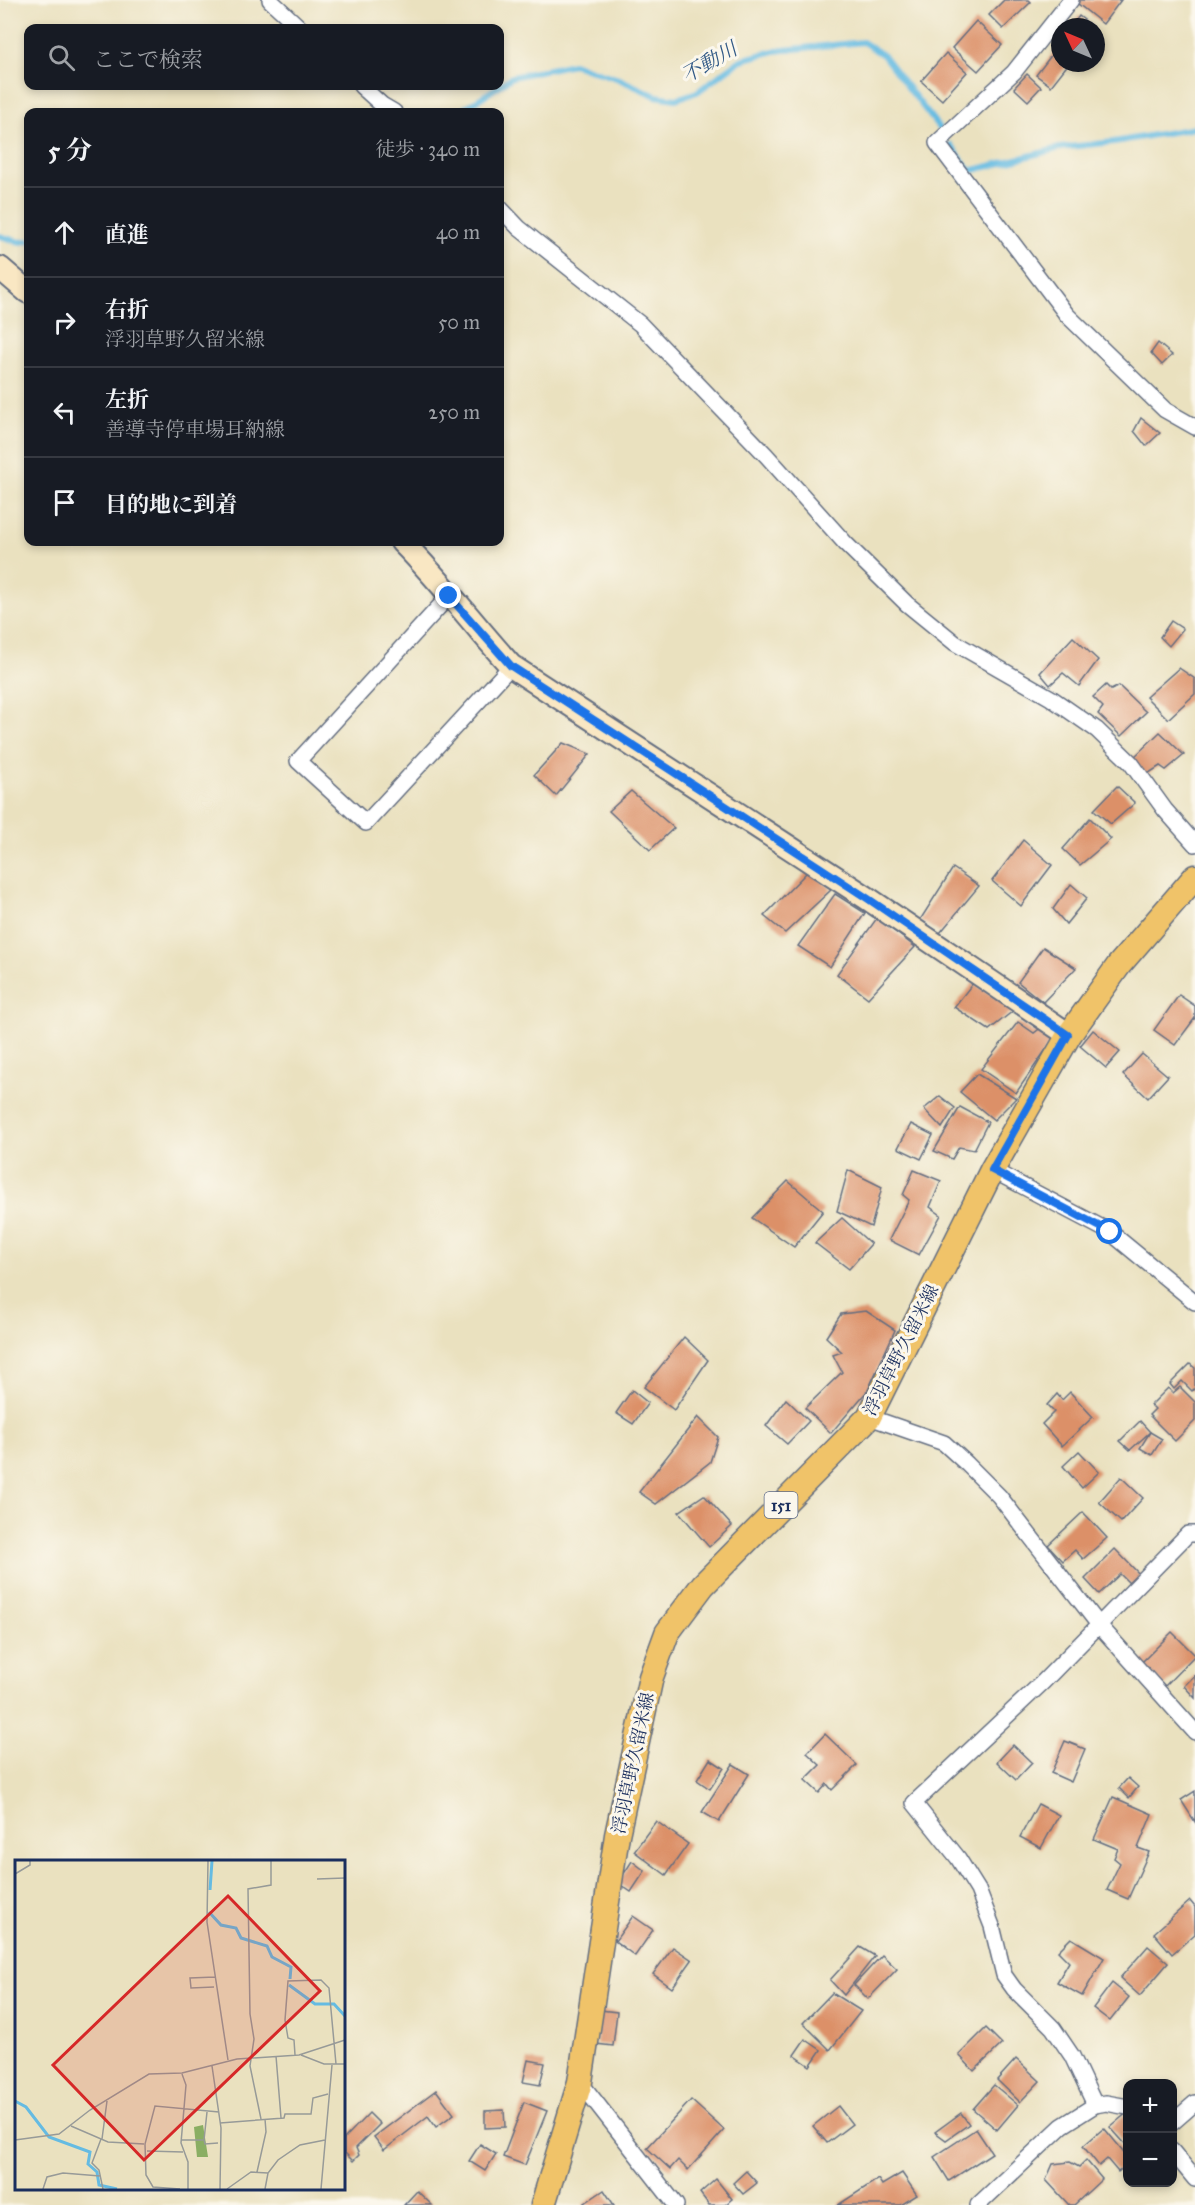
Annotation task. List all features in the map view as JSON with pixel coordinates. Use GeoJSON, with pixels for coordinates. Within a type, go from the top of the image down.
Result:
{"type":"FeatureCollection","features":[{"type":"Feature","properties":{"kind":"main road"},"geometry":{"type":"LineString","coordinates":[[0,268],[24,289]]}},
{"type":"Feature","properties":{"kind":"main road"},"geometry":{"type":"LineString","coordinates":[[406,546],[428,568],[449,596],[511,666],[867,898],[1068,1035]]}},
{"type":"Feature","properties":{"kind":"main road","name":"浮羽草野久留米線"},"geometry":{"type":"LineString","coordinates":[[543,2205],[580,2082],[617,1835],[651,1677],[668,1633],[703,1585],[868,1417],[992,1170],[1068,1035],[1119,965],[1195,877]]}},
{"type":"Feature","properties":{"kind":"street"},"geometry":{"type":"LineString","coordinates":[[270,0],[296,24]]}},
{"type":"Feature","properties":{"kind":"street"},"geometry":{"type":"LineString","coordinates":[[1071,0],[1014,72],[937,143],[1067,315],[1165,410],[1195,427]]}},
{"type":"Feature","properties":{"kind":"street"},"geometry":{"type":"LineString","coordinates":[[365,90],[387,108]]}},
{"type":"Feature","properties":{"kind":"street"},"geometry":{"type":"LineString","coordinates":[[504,212],[519,228],[640,324],[766,454],[846,544],[907,604],[955,643],[1051,699],[1097,730],[1131,763],[1165,810],[1195,844]]}},
{"type":"Feature","properties":{"kind":"street"},"geometry":{"type":"LineString","coordinates":[[449,596],[298,761],[366,824],[511,666]]}},
{"type":"Feature","properties":{"kind":"street"},"geometry":{"type":"LineString","coordinates":[[992,1170],[1110,1232],[1195,1302]]}},
{"type":"Feature","properties":{"kind":"street"},"geometry":{"type":"LineString","coordinates":[[868,1417],[944,1443],[968,1464],[999,1496],[1099,1625],[1195,1732]]}},
{"type":"Feature","properties":{"kind":"street"},"geometry":{"type":"LineString","coordinates":[[1095,2105],[1072,2056],[1053,2028],[1014,1989],[1004,1975],[992,1926],[978,1890],[958,1858],[914,1803],[1044,1682],[1188,1534],[1195,1534]]}},
{"type":"Feature","properties":{"kind":"street"},"geometry":{"type":"LineString","coordinates":[[580,2082],[676,2205]]}},
{"type":"Feature","properties":{"kind":"street"},"geometry":{"type":"LineString","coordinates":[[978,2205],[1062,2126],[1095,2105],[1106,2103],[1123,2106]]}},
{"type":"Feature","properties":{"kind":"street"},"geometry":{"type":"LineString","coordinates":[[1177,2119],[1195,2103]]}},
{"type":"Feature","properties":{"kind":"street"},"geometry":{"type":"LineString","coordinates":[[1177,2156],[1195,2179]]}},
{"type":"Feature","properties":{"kind":"building"},"geometry":{"type":"Polygon","coordinates":[[[1004,0],[1029,0],[1031,2],[1003,29],[989,15],[1004,0]]]}},
{"type":"Feature","properties":{"kind":"building"},"geometry":{"type":"Polygon","coordinates":[[[1079,0],[1121,0],[1105,21],[1105,18],[1096,18],[1077,3],[1079,0]]]}},
{"type":"Feature","properties":{"kind":"building"},"geometry":{"type":"Polygon","coordinates":[[[976,21],[1002,45],[978,71],[952,48],[976,21]]]}},
{"type":"Feature","properties":{"kind":"building"},"geometry":{"type":"Polygon","coordinates":[[[946,53],[967,72],[942,100],[921,81],[946,53]]]}},
{"type":"Feature","properties":{"kind":"building"},"geometry":{"type":"Polygon","coordinates":[[[1051,56],[1051,72],[1062,72],[1051,86],[1036,75],[1051,56]]]}},
{"type":"Feature","properties":{"kind":"building"},"geometry":{"type":"Polygon","coordinates":[[[1027,74],[1041,87],[1028,101],[1014,88],[1027,74]]]}},
{"type":"Feature","properties":{"kind":"building"},"geometry":{"type":"Polygon","coordinates":[[[1158,343],[1172,355],[1162,365],[1151,353],[1158,343]]]}},
{"type":"Feature","properties":{"kind":"building"},"geometry":{"type":"Polygon","coordinates":[[[1141,418],[1160,433],[1146,446],[1134,431],[1141,418]]]}},
{"type":"Feature","properties":{"kind":"building"},"geometry":{"type":"Polygon","coordinates":[[[1171,621],[1183,629],[1169,646],[1160,637],[1171,621]]]}},
{"type":"Feature","properties":{"kind":"building"},"geometry":{"type":"Polygon","coordinates":[[[1073,637],[1098,660],[1079,686],[1063,673],[1050,685],[1040,673],[1073,637]]]}},
{"type":"Feature","properties":{"kind":"building"},"geometry":{"type":"Polygon","coordinates":[[[1179,668],[1195,679],[1195,694],[1168,719],[1146,697],[1179,668]]]}},
{"type":"Feature","properties":{"kind":"building"},"geometry":{"type":"Polygon","coordinates":[[[1106,685],[1111,690],[1119,686],[1146,712],[1121,736],[1098,714],[1103,707],[1093,697],[1106,685]]]}},
{"type":"Feature","properties":{"kind":"building"},"geometry":{"type":"Polygon","coordinates":[[[1160,732],[1184,755],[1166,770],[1160,766],[1146,775],[1132,759],[1160,732]]]}},
{"type":"Feature","properties":{"kind":"building"},"geometry":{"type":"Polygon","coordinates":[[[563,743],[590,754],[556,796],[534,775],[563,743]]]}},
{"type":"Feature","properties":{"kind":"building"},"geometry":{"type":"Polygon","coordinates":[[[1117,786],[1135,803],[1111,824],[1094,810],[1117,786]]]}},
{"type":"Feature","properties":{"kind":"building"},"geometry":{"type":"Polygon","coordinates":[[[631,791],[674,828],[650,850],[609,811],[631,791]]]}},
{"type":"Feature","properties":{"kind":"building"},"geometry":{"type":"Polygon","coordinates":[[[1090,818],[1111,839],[1080,865],[1063,849],[1090,818]]]}},
{"type":"Feature","properties":{"kind":"building"},"geometry":{"type":"Polygon","coordinates":[[[1023,840],[1052,865],[1021,906],[992,881],[1023,840]]]}},
{"type":"Feature","properties":{"kind":"building"},"geometry":{"type":"Polygon","coordinates":[[[953,868],[979,886],[940,933],[920,920],[953,868]]]}},
{"type":"Feature","properties":{"kind":"building"},"geometry":{"type":"Polygon","coordinates":[[[809,870],[832,889],[785,933],[764,916],[809,870]]]}},
{"type":"Feature","properties":{"kind":"building"},"geometry":{"type":"Polygon","coordinates":[[[1071,884],[1087,898],[1066,924],[1053,909],[1071,884]]]}},
{"type":"Feature","properties":{"kind":"building"},"geometry":{"type":"Polygon","coordinates":[[[835,894],[865,913],[830,967],[798,946],[835,894]]]}},
{"type":"Feature","properties":{"kind":"building"},"geometry":{"type":"Polygon","coordinates":[[[877,918],[915,947],[868,998],[837,974],[877,918]]]}},
{"type":"Feature","properties":{"kind":"building"},"geometry":{"type":"Polygon","coordinates":[[[1043,947],[1076,968],[1043,1002],[1018,982],[1043,947]]]}},
{"type":"Feature","properties":{"kind":"building"},"geometry":{"type":"Polygon","coordinates":[[[973,983],[1004,1002],[1013,1011],[989,1030],[954,1007],[973,983]]]}},
{"type":"Feature","properties":{"kind":"building"},"geometry":{"type":"Polygon","coordinates":[[[1179,995],[1195,1006],[1195,1018],[1175,1045],[1154,1030],[1179,995]]]}},
{"type":"Feature","properties":{"kind":"building"},"geometry":{"type":"Polygon","coordinates":[[[1018,1022],[1034,1033],[1042,1027],[1054,1038],[1016,1093],[981,1069],[1018,1022]]]}},
{"type":"Feature","properties":{"kind":"building"},"geometry":{"type":"Polygon","coordinates":[[[1093,1030],[1120,1052],[1106,1068],[1080,1046],[1093,1030]]]}},
{"type":"Feature","properties":{"kind":"building"},"geometry":{"type":"Polygon","coordinates":[[[1142,1054],[1168,1076],[1148,1098],[1123,1075],[1142,1054]]]}},
{"type":"Feature","properties":{"kind":"building"},"geometry":{"type":"Polygon","coordinates":[[[977,1074],[1016,1098],[994,1120],[960,1092],[977,1074]]]}},
{"type":"Feature","properties":{"kind":"building"},"geometry":{"type":"Polygon","coordinates":[[[940,1096],[955,1108],[942,1128],[924,1109],[940,1096]]]}},
{"type":"Feature","properties":{"kind":"building"},"geometry":{"type":"Polygon","coordinates":[[[960,1107],[988,1122],[974,1150],[959,1147],[952,1159],[934,1151],[960,1107]]]}},
{"type":"Feature","properties":{"kind":"building"},"geometry":{"type":"Polygon","coordinates":[[[911,1124],[933,1135],[921,1159],[898,1148],[911,1124]]]}},
{"type":"Feature","properties":{"kind":"building"},"geometry":{"type":"Polygon","coordinates":[[[848,1170],[882,1187],[871,1227],[837,1211],[848,1170]]]}},
{"type":"Feature","properties":{"kind":"building"},"geometry":{"type":"Polygon","coordinates":[[[914,1170],[941,1181],[930,1207],[941,1215],[919,1255],[889,1240],[909,1200],[903,1195],[914,1170]]]}},
{"type":"Feature","properties":{"kind":"building"},"geometry":{"type":"Polygon","coordinates":[[[788,1181],[823,1211],[794,1247],[752,1218],[788,1181]]]}},
{"type":"Feature","properties":{"kind":"building"},"geometry":{"type":"Polygon","coordinates":[[[842,1218],[871,1244],[849,1269],[815,1243],[842,1218]]]}},
{"type":"Feature","properties":{"kind":"building"},"geometry":{"type":"Polygon","coordinates":[[[866,1311],[895,1330],[868,1390],[831,1433],[805,1408],[842,1372],[833,1355],[842,1352],[826,1337],[841,1314],[866,1311]]]}},
{"type":"Feature","properties":{"kind":"building"},"geometry":{"type":"Polygon","coordinates":[[[684,1337],[708,1360],[674,1410],[644,1387],[684,1337]]]}},
{"type":"Feature","properties":{"kind":"building"},"geometry":{"type":"Polygon","coordinates":[[[1190,1364],[1195,1368],[1195,1388],[1192,1391],[1182,1381],[1174,1389],[1170,1384],[1190,1364]]]}},
{"type":"Feature","properties":{"kind":"building"},"geometry":{"type":"Polygon","coordinates":[[[1180,1387],[1195,1402],[1195,1421],[1175,1441],[1149,1415],[1155,1409],[1151,1405],[1168,1388],[1173,1393],[1180,1387]]]}},
{"type":"Feature","properties":{"kind":"building"},"geometry":{"type":"Polygon","coordinates":[[[632,1390],[648,1403],[633,1424],[616,1413],[632,1390]]]}},
{"type":"Feature","properties":{"kind":"building"},"geometry":{"type":"Polygon","coordinates":[[[1070,1392],[1093,1417],[1062,1446],[1042,1424],[1054,1412],[1047,1405],[1057,1394],[1062,1400],[1070,1392]]]}},
{"type":"Feature","properties":{"kind":"building"},"geometry":{"type":"Polygon","coordinates":[[[786,1399],[809,1421],[787,1444],[766,1426],[786,1399]]]}},
{"type":"Feature","properties":{"kind":"building"},"geometry":{"type":"Polygon","coordinates":[[[698,1417],[718,1437],[710,1462],[656,1504],[639,1492],[698,1417]]]}},
{"type":"Feature","properties":{"kind":"building"},"geometry":{"type":"Polygon","coordinates":[[[1140,1421],[1150,1432],[1130,1450],[1120,1441],[1140,1421]]]}},
{"type":"Feature","properties":{"kind":"building"},"geometry":{"type":"Polygon","coordinates":[[[1150,1432],[1162,1439],[1152,1455],[1140,1448],[1150,1432]]]}},
{"type":"Feature","properties":{"kind":"building"},"geometry":{"type":"Polygon","coordinates":[[[1079,1451],[1099,1472],[1082,1488],[1063,1466],[1079,1451]]]}},
{"type":"Feature","properties":{"kind":"building"},"geometry":{"type":"Polygon","coordinates":[[[1121,1477],[1143,1498],[1121,1522],[1099,1502],[1121,1477]]]}},
{"type":"Feature","properties":{"kind":"building"},"geometry":{"type":"Polygon","coordinates":[[[704,1495],[732,1526],[709,1547],[679,1512],[704,1495]]]}},
{"type":"Feature","properties":{"kind":"building"},"geometry":{"type":"Polygon","coordinates":[[[1083,1512],[1107,1538],[1083,1559],[1075,1550],[1063,1561],[1048,1545],[1083,1512]]]}},
{"type":"Feature","properties":{"kind":"building"},"geometry":{"type":"Polygon","coordinates":[[[1115,1549],[1142,1577],[1133,1587],[1120,1574],[1099,1594],[1085,1579],[1115,1549]]]}},
{"type":"Feature","properties":{"kind":"building"},"geometry":{"type":"Polygon","coordinates":[[[1172,1632],[1195,1655],[1165,1686],[1141,1663],[1172,1632]]]}},
{"type":"Feature","properties":{"kind":"building"},"geometry":{"type":"Polygon","coordinates":[[[1195,1675],[1195,1698],[1184,1686],[1195,1675]]]}},
{"type":"Feature","properties":{"kind":"building"},"geometry":{"type":"Polygon","coordinates":[[[825,1734],[857,1765],[832,1790],[827,1784],[819,1793],[805,1780],[820,1765],[807,1753],[825,1734]]]}},
{"type":"Feature","properties":{"kind":"building"},"geometry":{"type":"Polygon","coordinates":[[[1065,1741],[1085,1749],[1071,1782],[1051,1773],[1065,1741]]]}},
{"type":"Feature","properties":{"kind":"building"},"geometry":{"type":"Polygon","coordinates":[[[1013,1745],[1032,1763],[1016,1780],[997,1762],[1013,1745]]]}},
{"type":"Feature","properties":{"kind":"building"},"geometry":{"type":"Polygon","coordinates":[[[710,1759],[724,1768],[710,1789],[697,1780],[710,1759]]]}},
{"type":"Feature","properties":{"kind":"building"},"geometry":{"type":"Polygon","coordinates":[[[733,1764],[749,1774],[719,1822],[702,1812],[733,1764]]]}},
{"type":"Feature","properties":{"kind":"building"},"geometry":{"type":"Polygon","coordinates":[[[1128,1778],[1138,1787],[1129,1798],[1119,1788],[1128,1778]]]}},
{"type":"Feature","properties":{"kind":"building"},"geometry":{"type":"Polygon","coordinates":[[[1195,1791],[1195,1822],[1181,1800],[1195,1791]]]}},
{"type":"Feature","properties":{"kind":"building"},"geometry":{"type":"Polygon","coordinates":[[[1113,1797],[1152,1814],[1138,1848],[1149,1852],[1128,1899],[1107,1890],[1120,1863],[1114,1858],[1118,1849],[1094,1839],[1113,1797]]]}},
{"type":"Feature","properties":{"kind":"building"},"geometry":{"type":"Polygon","coordinates":[[[1038,1804],[1059,1815],[1041,1848],[1020,1837],[1038,1804]]]}},
{"type":"Feature","properties":{"kind":"building"},"geometry":{"type":"Polygon","coordinates":[[[656,1821],[688,1844],[666,1875],[634,1851],[656,1821]]]}},
{"type":"Feature","properties":{"kind":"building"},"geometry":{"type":"Polygon","coordinates":[[[632,1861],[645,1871],[631,1892],[618,1883],[632,1861]]]}},
{"type":"Feature","properties":{"kind":"building"},"geometry":{"type":"Polygon","coordinates":[[[1190,1901],[1195,1907],[1195,1934],[1172,1954],[1154,1933],[1190,1901]]]}},
{"type":"Feature","properties":{"kind":"building"},"geometry":{"type":"Polygon","coordinates":[[[633,1916],[653,1930],[635,1956],[615,1941],[633,1916]]]}},
{"type":"Feature","properties":{"kind":"building"},"geometry":{"type":"Polygon","coordinates":[[[1071,1938],[1104,1958],[1082,1996],[1057,1982],[1069,1962],[1058,1951],[1071,1938]]]}},
{"type":"Feature","properties":{"kind":"building"},"geometry":{"type":"Polygon","coordinates":[[[1148,1946],[1168,1963],[1140,1996],[1120,1978],[1148,1946]]]}},
{"type":"Feature","properties":{"kind":"building"},"geometry":{"type":"Polygon","coordinates":[[[673,1947],[692,1960],[672,1988],[653,1974],[673,1947]]]}},
{"type":"Feature","properties":{"kind":"building"},"geometry":{"type":"Polygon","coordinates":[[[860,1947],[875,1956],[844,1995],[830,1980],[860,1947]]]}},
{"type":"Feature","properties":{"kind":"building"},"geometry":{"type":"Polygon","coordinates":[[[882,1955],[897,1969],[868,1999],[854,1985],[882,1955]]]}},
{"type":"Feature","properties":{"kind":"building"},"geometry":{"type":"Polygon","coordinates":[[[1112,1983],[1129,1997],[1110,2021],[1093,2008],[1112,1983]]]}},
{"type":"Feature","properties":{"kind":"building"},"geometry":{"type":"Polygon","coordinates":[[[832,1993],[861,2011],[830,2050],[803,2023],[832,1993]]]}},
{"type":"Feature","properties":{"kind":"building"},"geometry":{"type":"Polygon","coordinates":[[[600,2010],[617,2012],[613,2046],[596,2044],[600,2010]]]}},
{"type":"Feature","properties":{"kind":"building"},"geometry":{"type":"Polygon","coordinates":[[[986,2028],[1002,2044],[974,2071],[959,2055],[986,2028]]]}},
{"type":"Feature","properties":{"kind":"building"},"geometry":{"type":"Polygon","coordinates":[[[805,2039],[821,2050],[810,2066],[794,2055],[805,2039]]]}},
{"type":"Feature","properties":{"kind":"building"},"geometry":{"type":"Polygon","coordinates":[[[1016,2059],[1040,2081],[1020,2102],[997,2080],[1016,2059]]]}},
{"type":"Feature","properties":{"kind":"building"},"geometry":{"type":"Polygon","coordinates":[[[528,2060],[545,2063],[540,2085],[523,2082],[528,2060]]]}},
{"type":"Feature","properties":{"kind":"building"},"geometry":{"type":"Polygon","coordinates":[[[994,2085],[1018,2105],[997,2130],[973,2109],[994,2085]]]}},
{"type":"Feature","properties":{"kind":"building"},"geometry":{"type":"Polygon","coordinates":[[[436,2090],[454,2114],[436,2127],[428,2116],[384,2150],[374,2137],[436,2090]]]}},
{"type":"Feature","properties":{"kind":"building"},"geometry":{"type":"Polygon","coordinates":[[[691,2100],[724,2130],[688,2170],[678,2160],[670,2169],[647,2148],[691,2100]]]}},
{"type":"Feature","properties":{"kind":"building"},"geometry":{"type":"Polygon","coordinates":[[[524,2102],[547,2111],[525,2165],[503,2157],[524,2102]]]}},
{"type":"Feature","properties":{"kind":"building"},"geometry":{"type":"Polygon","coordinates":[[[838,2106],[852,2124],[827,2143],[813,2126],[838,2106]]]}},
{"type":"Feature","properties":{"kind":"building"},"geometry":{"type":"Polygon","coordinates":[[[504,2110],[505,2127],[485,2128],[485,2111],[504,2110]]]}},
{"type":"Feature","properties":{"kind":"building"},"geometry":{"type":"Polygon","coordinates":[[[369,2113],[380,2124],[356,2148],[359,2155],[353,2161],[345,2153],[345,2138],[369,2113]]]}},
{"type":"Feature","properties":{"kind":"building"},"geometry":{"type":"Polygon","coordinates":[[[961,2113],[969,2124],[946,2140],[935,2132],[961,2113]]]}},
{"type":"Feature","properties":{"kind":"building"},"geometry":{"type":"Polygon","coordinates":[[[1123,2116],[1123,2141],[1110,2127],[1123,2116]]]}},
{"type":"Feature","properties":{"kind":"building"},"geometry":{"type":"Polygon","coordinates":[[[1104,2128],[1123,2151],[1123,2168],[1118,2172],[1107,2159],[1099,2166],[1083,2146],[1104,2128]]]}},
{"type":"Feature","properties":{"kind":"building"},"geometry":{"type":"Polygon","coordinates":[[[976,2129],[992,2153],[949,2181],[934,2157],[976,2129]]]}},
{"type":"Feature","properties":{"kind":"building"},"geometry":{"type":"Polygon","coordinates":[[[480,2144],[496,2154],[485,2171],[469,2161],[480,2144]]]}},
{"type":"Feature","properties":{"kind":"building"},"geometry":{"type":"Polygon","coordinates":[[[1086,2160],[1102,2179],[1074,2205],[1069,2205],[1046,2180],[1053,2164],[1070,2162],[1079,2167],[1086,2160]]]}},
{"type":"Feature","properties":{"kind":"building"},"geometry":{"type":"Polygon","coordinates":[[[746,2171],[757,2183],[743,2194],[733,2183],[746,2171]]]}},
{"type":"Feature","properties":{"kind":"building"},"geometry":{"type":"Polygon","coordinates":[[[902,2173],[917,2195],[901,2205],[838,2205],[878,2179],[882,2185],[902,2173]]]}},
{"type":"Feature","properties":{"kind":"building"},"geometry":{"type":"Polygon","coordinates":[[[716,2179],[732,2199],[725,2205],[709,2205],[700,2193],[716,2179]]]}},
{"type":"Feature","properties":{"kind":"building"},"geometry":{"type":"Polygon","coordinates":[[[604,2190],[614,2205],[582,2205],[604,2190]]]}},
{"type":"Feature","properties":{"kind":"building"},"geometry":{"type":"Polygon","coordinates":[[[417,2191],[432,2205],[404,2205],[417,2191]]]}},
{"type":"Feature","properties":{"kind":"waterway","name":"不動川"},"geometry":{"type":"LineString","coordinates":[[504,82],[512,77],[573,64],[619,79],[656,96],[676,99],[697,92],[741,60],[774,51],[863,42],[883,55],[940,129]]}},
{"type":"Feature","properties":{"kind":"waterway","name":"不動川"},"geometry":{"type":"LineString","coordinates":[[465,108],[493,90]]}},
{"type":"Feature","properties":{"kind":"waterway","name":"不動川"},"geometry":{"type":"LineString","coordinates":[[951,145],[970,171],[1060,148],[1114,142],[1195,128]]}},
{"type":"Feature","properties":{"kind":"waterway","name":"不動川"},"geometry":{"type":"LineString","coordinates":[[0,236],[24,242]]}},
{"type":"Feature","properties":{"kind":"route"},"geometry":{"type":"LineString","coordinates":[[449,596],[511,666],[867,898],[1068,1035],[992,1170],[1110,1232]]}}]}
